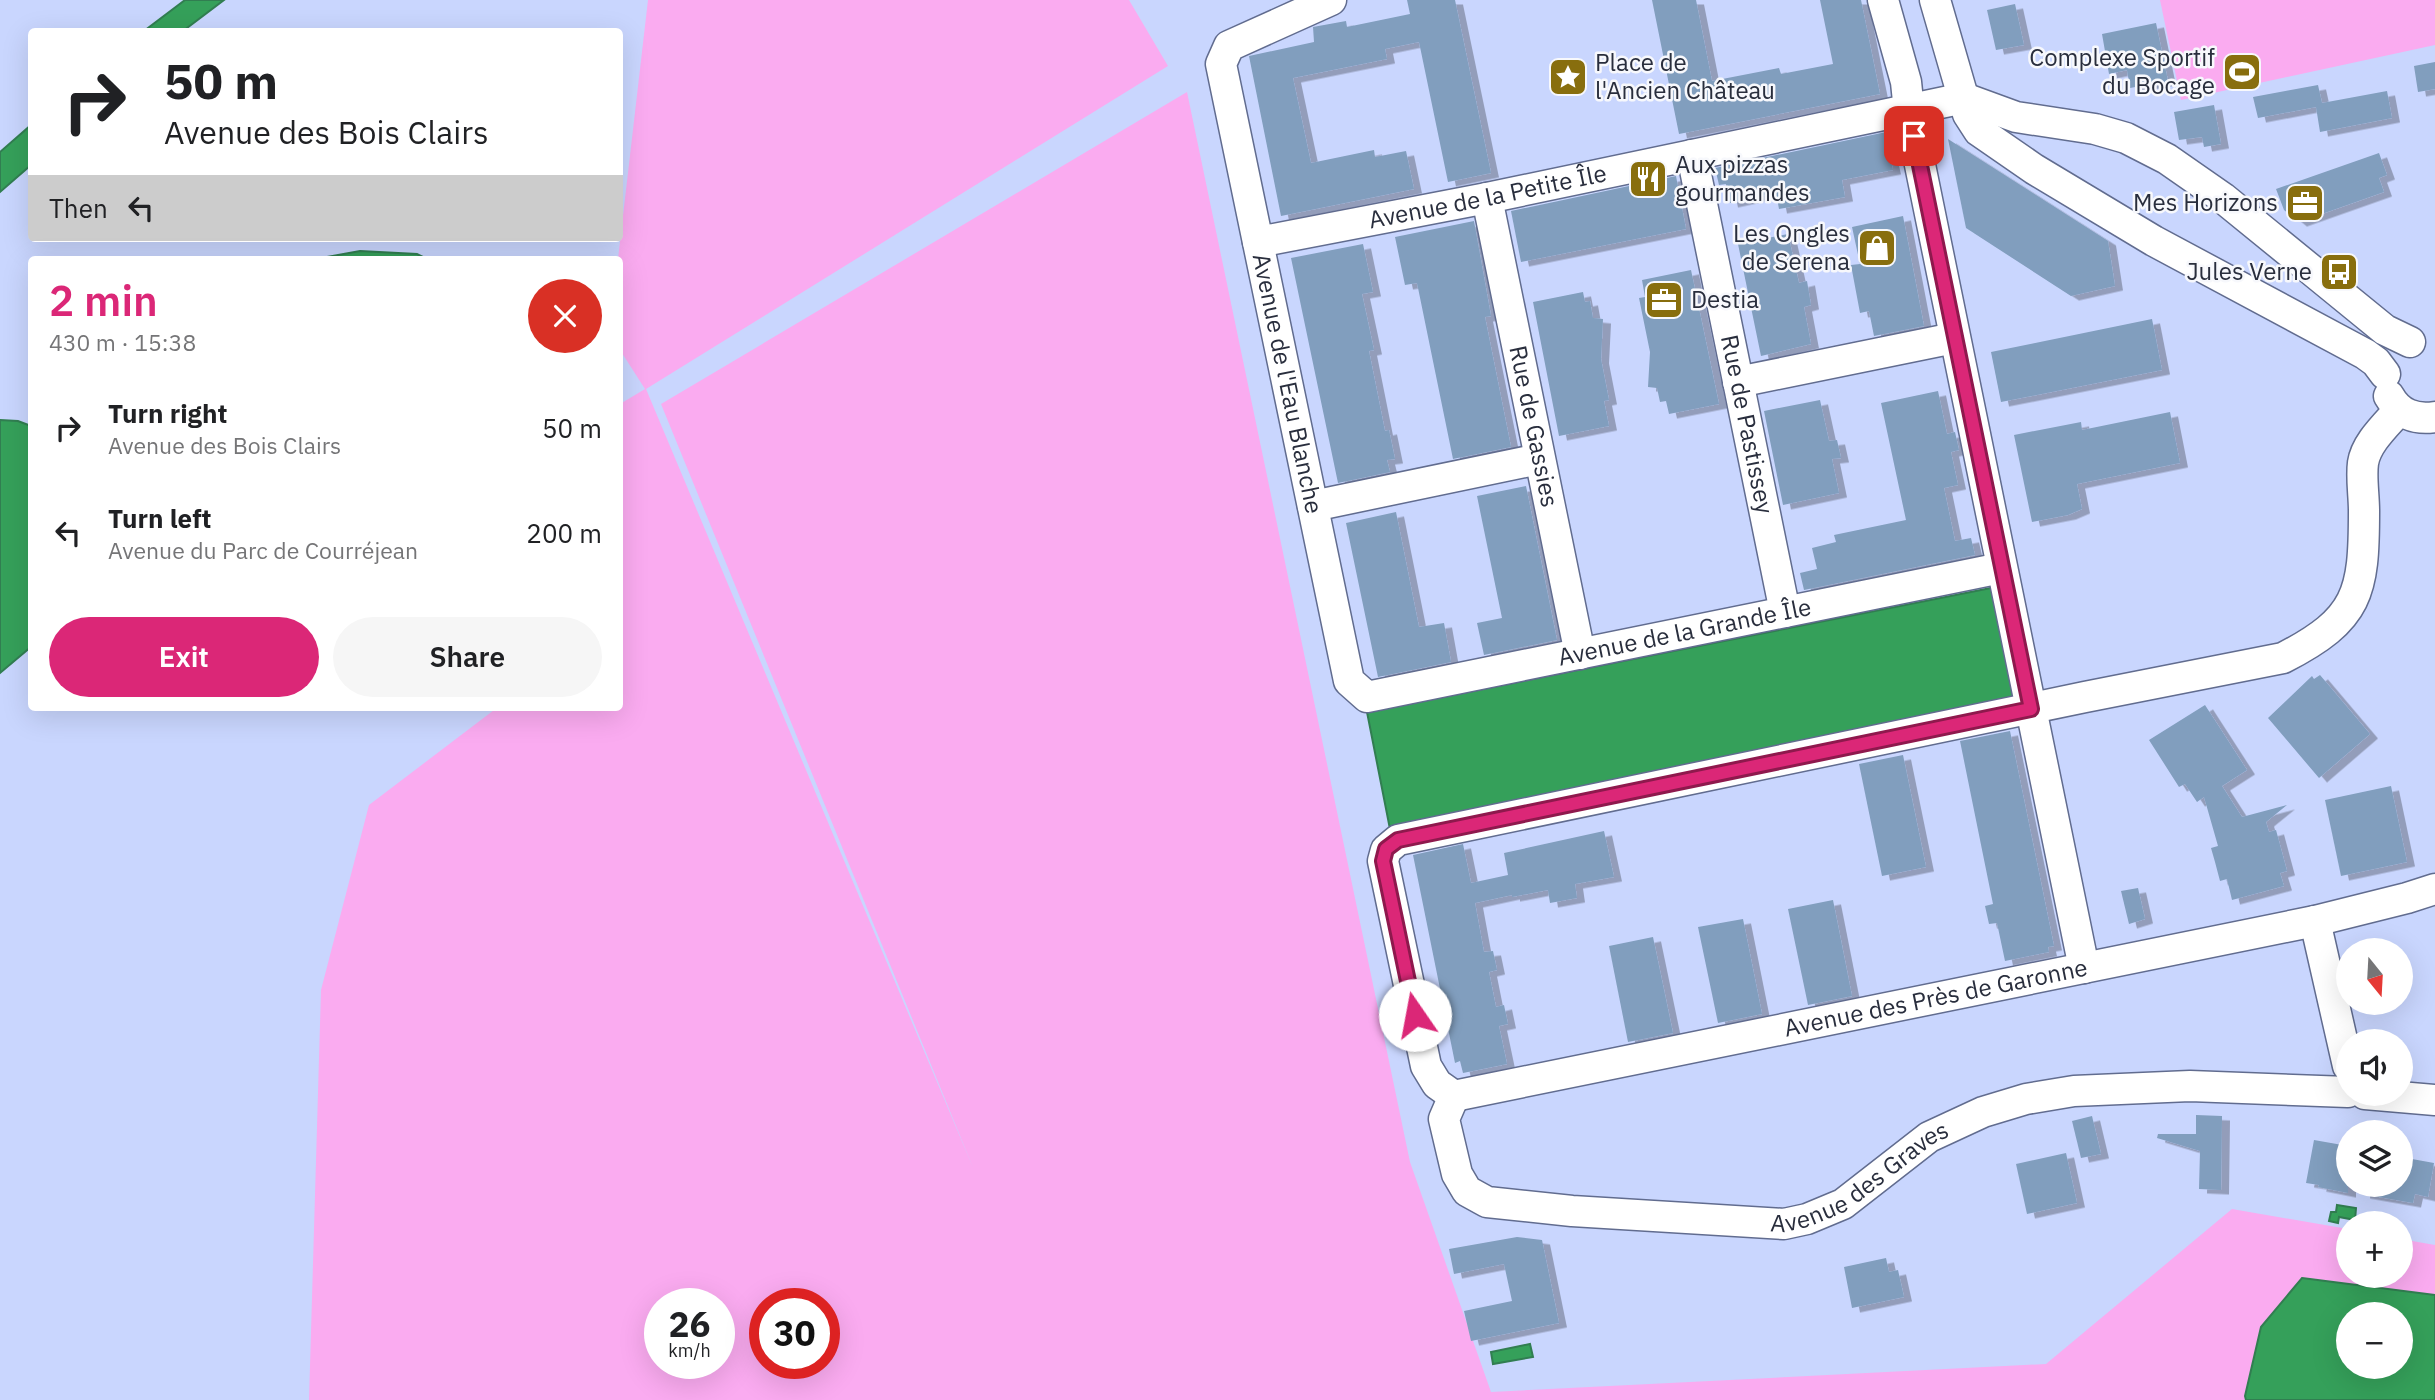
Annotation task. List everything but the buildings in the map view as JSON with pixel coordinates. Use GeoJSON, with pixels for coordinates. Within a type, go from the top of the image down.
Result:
{"type":"FeatureCollection","features":[{"type":"Feature","properties":{"kind":"street","name":"Avenue de l'Eau Blanche"},"geometry":{"type":"LineString","coordinates":[[1331,0],[1229,46],[1221,64],[1349,681],[1367,697]]}},
{"type":"Feature","properties":{"kind":"street"},"geometry":{"type":"LineString","coordinates":[[1882,0],[1906,82],[1909,111],[1954,338],[2084,968]]}},
{"type":"Feature","properties":{"kind":"street"},"geometry":{"type":"LineString","coordinates":[[1935,0],[1968,114],[1979,131],[1991,141],[2154,241],[2365,354],[2376,362],[2385,374]]}},
{"type":"Feature","properties":{"kind":"street"},"geometry":{"type":"LineString","coordinates":[[1964,98],[2016,117],[2095,129],[2126,138],[2167,159],[2223,198],[2385,330],[2423,341]]}},
{"type":"Feature","properties":{"kind":"street","name":"Avenue de la Petite Île"},"geometry":{"type":"LineString","coordinates":[[1258,242],[1487,198],[1964,98]]}},
{"type":"Feature","properties":{"kind":"street"},"geometry":{"type":"LineString","coordinates":[[1991,141],[2001,113]]}},
{"type":"Feature","properties":{"kind":"street","name":"Rue de Pastissey"},"geometry":{"type":"LineString","coordinates":[[1692,155],[1785,612]]}},
{"type":"Feature","properties":{"kind":"street","name":"Rue de Gassies"},"geometry":{"type":"LineString","coordinates":[[1487,198],[1580,654]]}},
{"type":"Feature","properties":{"kind":"street"},"geometry":{"type":"LineString","coordinates":[[1738,382],[1954,338]]}},
{"type":"Feature","properties":{"kind":"street"},"geometry":{"type":"LineString","coordinates":[[2423,341],[2393,354],[2385,374],[2385,387],[2390,400],[2399,410],[2422,419],[2435,418]]}},
{"type":"Feature","properties":{"kind":"street"},"geometry":{"type":"LineString","coordinates":[[1445,1090],[1426,1066],[1383,861],[1386,849],[1398,840],[2283,658],[2334,626],[2351,604],[2360,585],[2364,514],[2363,461],[2370,445],[2399,410]]}},
{"type":"Feature","properties":{"kind":"street"},"geometry":{"type":"LineString","coordinates":[[1313,506],[1539,459]]}},
{"type":"Feature","properties":{"kind":"street","name":"Avenue de la Grande Île"},"geometry":{"type":"LineString","coordinates":[[1367,697],[2001,568]]}},
{"type":"Feature","properties":{"kind":"street","name":"Avenue des Près de Garonne"},"geometry":{"type":"LineString","coordinates":[[1445,1090],[2084,968],[2315,921],[2435,889]]}},
{"type":"Feature","properties":{"kind":"street"},"geometry":{"type":"LineString","coordinates":[[2315,921],[2340,1029]]}},
{"type":"Feature","properties":{"kind":"street","name":"Avenue des Graves"},"geometry":{"type":"LineString","coordinates":[[1445,1090],[1444,1119],[1457,1174],[1467,1191],[1487,1202],[1572,1211],[1784,1224],[1807,1219],[1843,1204],[1929,1137],[1983,1112],[2026,1099],[2074,1091],[2190,1086],[2336,1092]]}},
{"type":"Feature","properties":{"kind":"street"},"geometry":{"type":"LineString","coordinates":[[2413,1098],[2435,1100]]}},
{"type":"Feature","properties":{"kind":"shaded area"},"geometry":{"type":"Polygon","coordinates":[[[185,0],[224,0],[187,28],[148,28],[185,0]]]}},
{"type":"Feature","properties":{"kind":"shaded area"},"geometry":{"type":"Polygon","coordinates":[[[648,0],[1129,0],[1168,66],[646,389],[974,1170],[661,404],[1187,92],[1410,1162],[1491,1392],[2046,1364],[2232,1209],[2336,1227],[2336,1288],[2413,1288],[2413,1241],[2435,1245],[2435,1400],[309,1400],[321,990],[369,805],[493,711],[623,711],[623,402],[645,389],[623,355],[623,256],[618,256],[620,242],[623,242],[623,216],[648,0]]]}},
{"type":"Feature","properties":{"kind":"shaded area","name":"Complexe Sportif du Bocage"},"geometry":{"type":"Polygon","coordinates":[[[2160,0],[2435,0],[2435,45],[2181,100],[2160,0]]]}},
{"type":"Feature","properties":{"kind":"shaded area"},"geometry":{"type":"Polygon","coordinates":[[[28,128],[28,168],[0,192],[0,152],[28,128]]]}},
{"type":"Feature","properties":{"kind":"shaded area"},"geometry":{"type":"Polygon","coordinates":[[[360,251],[421,256],[332,256],[360,251]]]}},
{"type":"Feature","properties":{"kind":"shaded area"},"geometry":{"type":"Polygon","coordinates":[[[0,420],[28,425],[28,649],[0,673],[0,420]]]}},
{"type":"Feature","properties":{"kind":"shaded area"},"geometry":{"type":"Polygon","coordinates":[[[1991,588],[2015,701],[1390,829],[1367,712],[1991,588]]]}},
{"type":"Feature","properties":{"kind":"shaded area"},"geometry":{"type":"Polygon","coordinates":[[[2337,1205],[2356,1208],[2356,1211],[2336,1211],[2337,1205]]]}},
{"type":"Feature","properties":{"kind":"shaded area"},"geometry":{"type":"Polygon","coordinates":[[[2331,1212],[2336,1212],[2336,1223],[2329,1221],[2331,1212]]]}},
{"type":"Feature","properties":{"kind":"shaded area"},"geometry":{"type":"Polygon","coordinates":[[[2302,1278],[2336,1282],[2336,1288],[2380,1288],[2435,1295],[2435,1400],[2246,1400],[2261,1327],[2302,1278]]]}},
{"type":"Feature","properties":{"kind":"shaded area"},"geometry":{"type":"Polygon","coordinates":[[[1530,1344],[1533,1357],[1493,1364],[1491,1352],[1530,1344]]]}},
{"type":"Feature","properties":{"kind":"place","name":"Complexe Sportif du Bocage"},"geometry":{"type":"Point","coordinates":[2242,72]}},
{"type":"Feature","properties":{"kind":"place","name":"Place de l'Ancien Château"},"geometry":{"type":"Point","coordinates":[1568,77]}},
{"type":"Feature","properties":{"kind":"place","name":"Aux pizzas gourmandes"},"geometry":{"type":"Point","coordinates":[1648,179]}},
{"type":"Feature","properties":{"kind":"place","name":"Mes Horizons"},"geometry":{"type":"Point","coordinates":[2305,203]}},
{"type":"Feature","properties":{"kind":"place","name":"Les Ongles de Serena"},"geometry":{"type":"Point","coordinates":[1877,248]}},
{"type":"Feature","properties":{"kind":"place","name":"Jules Verne"},"geometry":{"type":"Point","coordinates":[2339,272]}},
{"type":"Feature","properties":{"kind":"place","name":"Destia"},"geometry":{"type":"Point","coordinates":[1664,300]}},
{"type":"Feature","properties":{"kind":"route"},"geometry":{"type":"LineString","coordinates":[[1415,1015],[1383,861],[1386,849],[1398,840],[2031,709],[1914,136]]}}]}
